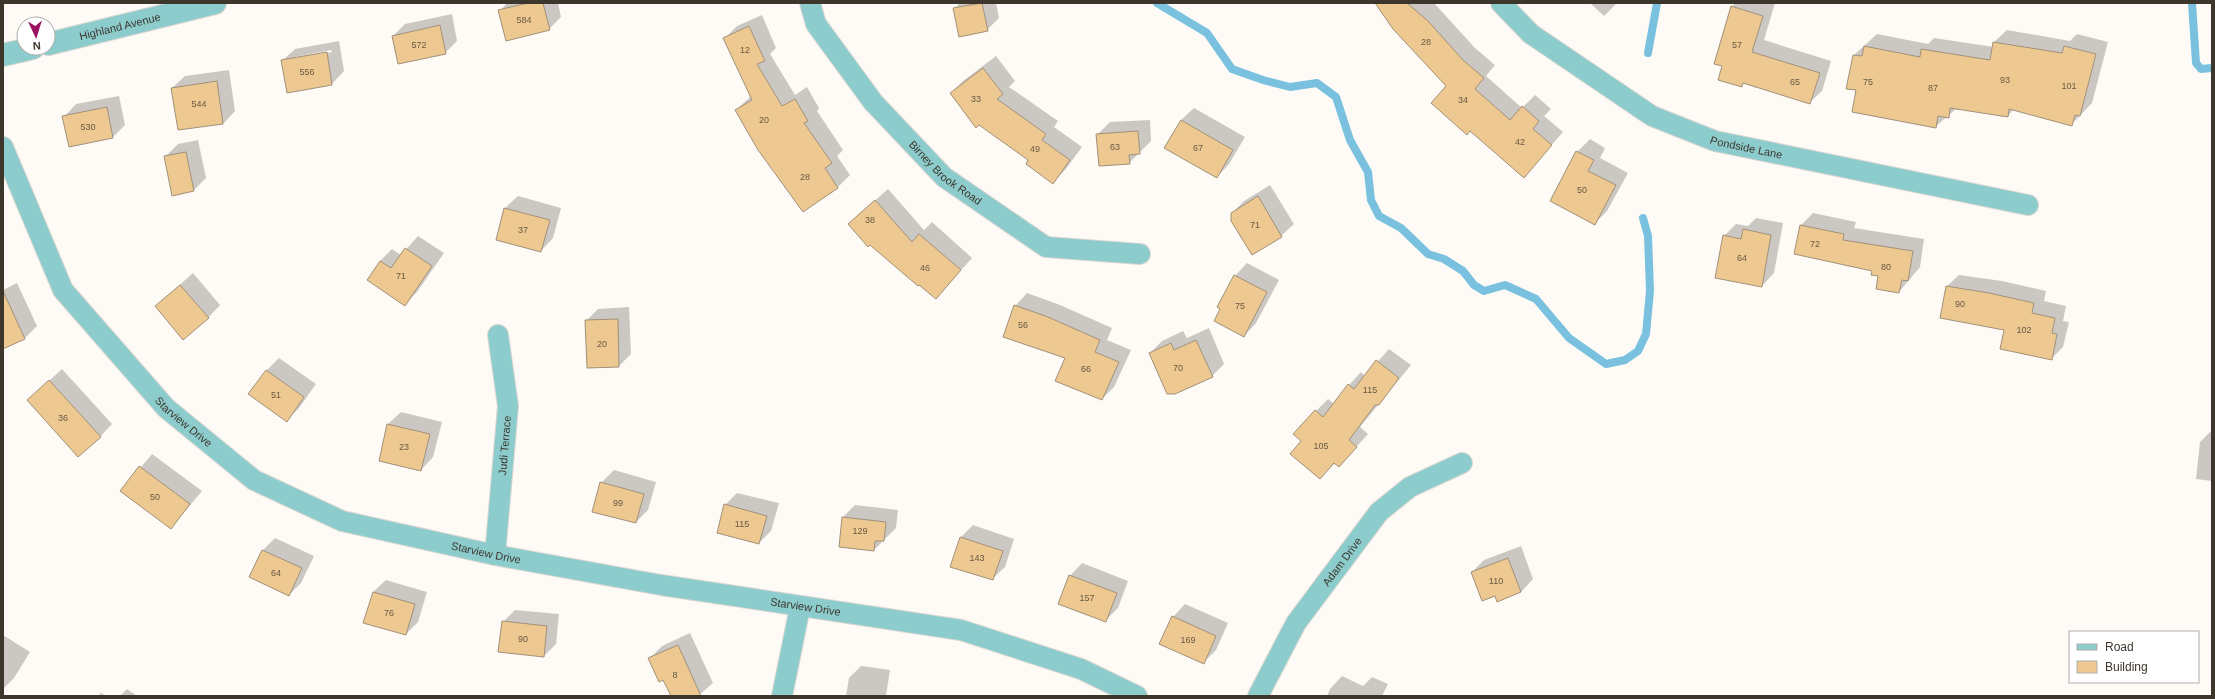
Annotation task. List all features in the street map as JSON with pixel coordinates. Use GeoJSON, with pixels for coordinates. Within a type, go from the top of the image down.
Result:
{"type":"FeatureCollection","features":[{"type":"Feature","properties":{"kind":"street","name":"Highland Avenue"},"geometry":{"type":"LineString","coordinates":[[56,42],[215,3]]}},
{"type":"Feature","properties":{"kind":"street","name":"Birney Brook Road"},"geometry":{"type":"LineString","coordinates":[[810,3],[816,24],[873,102],[944,177],[1046,247],[1140,254]]}},
{"type":"Feature","properties":{"kind":"street","name":"Pondside Lane"},"geometry":{"type":"LineString","coordinates":[[1501,3],[1531,34],[1652,116],[1715,141],[2028,205]]}},
{"type":"Feature","properties":{"kind":"street"},"geometry":{"type":"LineString","coordinates":[[3,55],[16,52]]}},
{"type":"Feature","properties":{"kind":"street","name":"Starview Drive"},"geometry":{"type":"LineString","coordinates":[[3,147],[63,290],[166,408],[254,480],[342,521],[494,555],[800,607],[961,630],[1080,669],[1138,696]]}},
{"type":"Feature","properties":{"kind":"street","name":"Judi Terrace"},"geometry":{"type":"LineString","coordinates":[[494,555],[508,406],[498,335]]}},
{"type":"Feature","properties":{"kind":"street","name":"Adam Drive"},"geometry":{"type":"LineString","coordinates":[[1258,696],[1296,623],[1379,512],[1410,487],[1462,463]]}},
{"type":"Feature","properties":{"kind":"street"},"geometry":{"type":"LineString","coordinates":[[782,696],[800,607]]}},
{"type":"Feature","properties":{"kind":"building"},"geometry":{"type":"Polygon","coordinates":[[[528,3],[543,3],[550,30],[506,41],[498,10],[528,3]]]}},
{"type":"Feature","properties":{"kind":"building"},"geometry":{"type":"Polygon","coordinates":[[[982,3],[988,31],[959,37],[953,8],[982,3]]]}},
{"type":"Feature","properties":{"kind":"building"},"geometry":{"type":"Polygon","coordinates":[[[1375,3],[1407,3],[1428,21],[1463,60],[1484,78],[1475,89],[1510,120],[1522,106],[1539,121],[1533,129],[1552,145],[1524,178],[1470,131],[1467,135],[1431,103],[1446,86],[1393,29],[1375,3]]]}},
{"type":"Feature","properties":{"kind":"building"},"geometry":{"type":"Polygon","coordinates":[[[1731,6],[1763,16],[1752,52],[1820,73],[1810,104],[1743,83],[1742,87],[1718,80],[1722,66],[1714,64],[1731,6]]]}},
{"type":"Feature","properties":{"kind":"building"},"geometry":{"type":"Polygon","coordinates":[[[440,25],[446,54],[398,64],[392,36],[440,25]]]}},
{"type":"Feature","properties":{"kind":"building"},"geometry":{"type":"Polygon","coordinates":[[[749,26],[765,61],[757,64],[782,106],[795,99],[808,121],[804,123],[832,163],[825,168],[838,188],[803,212],[758,150],[735,110],[752,100],[723,38],[749,26]]]}},
{"type":"Feature","properties":{"kind":"building"},"geometry":{"type":"Polygon","coordinates":[[[1993,42],[2062,53],[2064,46],[2096,54],[2080,116],[2075,115],[2072,126],[2009,109],[2008,117],[1950,108],[1949,118],[1938,116],[1936,128],[1852,112],[1856,90],[1846,89],[1853,55],[1862,56],[1864,46],[1920,57],[1921,49],[1990,60],[1993,42]]]}},
{"type":"Feature","properties":{"kind":"building"},"geometry":{"type":"Polygon","coordinates":[[[327,52],[332,85],[287,93],[281,60],[327,52]]]}},
{"type":"Feature","properties":{"kind":"building"},"geometry":{"type":"Polygon","coordinates":[[[983,68],[1003,94],[997,99],[1046,134],[1042,140],[1070,160],[1053,184],[1026,164],[1028,160],[979,125],[976,128],[950,93],[983,68]]]}},
{"type":"Feature","properties":{"kind":"building"},"geometry":{"type":"Polygon","coordinates":[[[217,81],[223,124],[178,130],[171,88],[217,81]]]}},
{"type":"Feature","properties":{"kind":"building"},"geometry":{"type":"Polygon","coordinates":[[[107,107],[113,138],[69,147],[62,116],[107,107]]]}},
{"type":"Feature","properties":{"kind":"building"},"geometry":{"type":"Polygon","coordinates":[[[1181,120],[1233,150],[1217,178],[1164,148],[1181,120]]]}},
{"type":"Feature","properties":{"kind":"building"},"geometry":{"type":"Polygon","coordinates":[[[1138,131],[1140,154],[1129,155],[1130,164],[1099,166],[1096,134],[1138,131]]]}},
{"type":"Feature","properties":{"kind":"building"},"geometry":{"type":"Polygon","coordinates":[[[1576,151],[1594,160],[1588,171],[1616,185],[1595,225],[1550,201],[1576,151]]]}},
{"type":"Feature","properties":{"kind":"building"},"geometry":{"type":"Polygon","coordinates":[[[186,152],[194,191],[172,196],[164,156],[186,152]]]}},
{"type":"Feature","properties":{"kind":"building"},"geometry":{"type":"Polygon","coordinates":[[[1258,196],[1282,237],[1252,255],[1231,221],[1231,213],[1258,196]]]}},
{"type":"Feature","properties":{"kind":"building"},"geometry":{"type":"Polygon","coordinates":[[[875,200],[912,242],[919,234],[961,270],[936,299],[919,285],[918,286],[870,245],[868,247],[848,224],[875,200]]]}},
{"type":"Feature","properties":{"kind":"building"},"geometry":{"type":"Polygon","coordinates":[[[504,208],[550,220],[541,252],[496,240],[504,208]]]}},
{"type":"Feature","properties":{"kind":"building"},"geometry":{"type":"Polygon","coordinates":[[[1800,225],[1844,234],[1843,240],[1913,251],[1908,281],[1902,280],[1899,293],[1876,289],[1878,276],[1871,275],[1872,271],[1794,254],[1800,225]]]}},
{"type":"Feature","properties":{"kind":"building"},"geometry":{"type":"Polygon","coordinates":[[[1743,229],[1771,235],[1762,287],[1715,278],[1723,235],[1741,239],[1743,229]]]}},
{"type":"Feature","properties":{"kind":"building"},"geometry":{"type":"Polygon","coordinates":[[[405,248],[432,266],[405,306],[367,280],[380,261],[391,268],[405,248]]]}},
{"type":"Feature","properties":{"kind":"building"},"geometry":{"type":"Polygon","coordinates":[[[1234,275],[1267,292],[1244,337],[1214,321],[1220,309],[1217,307],[1234,275]]]}},
{"type":"Feature","properties":{"kind":"building"},"geometry":{"type":"Polygon","coordinates":[[[180,285],[209,318],[183,340],[155,306],[180,285]]]}},
{"type":"Feature","properties":{"kind":"building"},"geometry":{"type":"Polygon","coordinates":[[[1946,286],[1989,293],[2034,303],[2032,313],[2055,318],[2052,333],[2057,334],[2052,360],[2000,349],[2004,330],[1940,318],[1946,286]]]}},
{"type":"Feature","properties":{"kind":"building"},"geometry":{"type":"Polygon","coordinates":[[[3,291],[25,339],[3,349],[3,291]]]}},
{"type":"Feature","properties":{"kind":"building"},"geometry":{"type":"Polygon","coordinates":[[[1014,305],[1048,317],[1100,340],[1095,352],[1119,362],[1102,400],[1055,381],[1065,358],[1003,337],[1014,305]]]}},
{"type":"Feature","properties":{"kind":"building"},"geometry":{"type":"Polygon","coordinates":[[[618,319],[619,367],[587,368],[585,320],[618,319]]]}},
{"type":"Feature","properties":{"kind":"building"},"geometry":{"type":"Polygon","coordinates":[[[1196,340],[1213,377],[1175,394],[1167,394],[1149,353],[1171,343],[1174,350],[1196,340]]]}},
{"type":"Feature","properties":{"kind":"building"},"geometry":{"type":"Polygon","coordinates":[[[1376,360],[1399,378],[1379,405],[1375,405],[1349,440],[1357,447],[1339,467],[1334,463],[1320,479],[1290,454],[1301,441],[1293,434],[1315,410],[1323,417],[1348,384],[1354,389],[1376,360]]]}},
{"type":"Feature","properties":{"kind":"building"},"geometry":{"type":"Polygon","coordinates":[[[266,370],[304,397],[287,422],[248,394],[266,370]]]}},
{"type":"Feature","properties":{"kind":"building"},"geometry":{"type":"Polygon","coordinates":[[[49,380],[101,437],[78,457],[27,400],[49,380]]]}},
{"type":"Feature","properties":{"kind":"building"},"geometry":{"type":"Polygon","coordinates":[[[387,424],[430,434],[421,471],[379,461],[387,424]]]}},
{"type":"Feature","properties":{"kind":"building"},"geometry":{"type":"Polygon","coordinates":[[[139,466],[190,504],[171,529],[120,491],[139,466]]]}},
{"type":"Feature","properties":{"kind":"building"},"geometry":{"type":"Polygon","coordinates":[[[600,482],[644,494],[636,523],[592,512],[600,482]]]}},
{"type":"Feature","properties":{"kind":"building"},"geometry":{"type":"Polygon","coordinates":[[[724,504],[767,516],[759,544],[717,533],[724,504]]]}},
{"type":"Feature","properties":{"kind":"building"},"geometry":{"type":"Polygon","coordinates":[[[842,517],[886,522],[884,541],[875,541],[874,551],[839,547],[842,517]]]}},
{"type":"Feature","properties":{"kind":"building"},"geometry":{"type":"Polygon","coordinates":[[[960,537],[1003,551],[993,580],[950,567],[960,537]]]}},
{"type":"Feature","properties":{"kind":"building"},"geometry":{"type":"Polygon","coordinates":[[[262,550],[302,568],[289,596],[249,577],[262,550]]]}},
{"type":"Feature","properties":{"kind":"building"},"geometry":{"type":"Polygon","coordinates":[[[1508,558],[1521,592],[1497,602],[1495,596],[1482,601],[1471,572],[1508,558]]]}},
{"type":"Feature","properties":{"kind":"building"},"geometry":{"type":"Polygon","coordinates":[[[1069,575],[1117,593],[1106,622],[1058,604],[1069,575]]]}},
{"type":"Feature","properties":{"kind":"building"},"geometry":{"type":"Polygon","coordinates":[[[373,592],[415,604],[406,635],[363,623],[373,592]]]}},
{"type":"Feature","properties":{"kind":"building"},"geometry":{"type":"Polygon","coordinates":[[[1172,616],[1216,636],[1204,664],[1159,644],[1172,616]]]}},
{"type":"Feature","properties":{"kind":"building"},"geometry":{"type":"Polygon","coordinates":[[[502,621],[547,626],[544,657],[498,652],[502,621]]]}},
{"type":"Feature","properties":{"kind":"building"},"geometry":{"type":"Polygon","coordinates":[[[678,645],[701,696],[671,696],[663,680],[659,682],[648,658],[678,645]]]}},
{"type":"Feature","properties":{"kind":"waterway"},"geometry":{"type":"LineString","coordinates":[[1157,3],[1207,33],[1232,69],[1263,80],[1290,87],[1317,83],[1336,97],[1350,140],[1368,172],[1371,200],[1379,216],[1401,228],[1428,254],[1444,259],[1463,271],[1474,285],[1484,291],[1505,285],[1536,299],[1569,338],[1606,364],[1625,360],[1638,351],[1646,334],[1650,291],[1648,236],[1643,218]]}},
{"type":"Feature","properties":{"kind":"waterway"},"geometry":{"type":"LineString","coordinates":[[1648,53],[1657,3]]}},
{"type":"Feature","properties":{"kind":"waterway"},"geometry":{"type":"LineString","coordinates":[[2192,3],[2196,63],[2201,69],[2212,68]]}}]}
